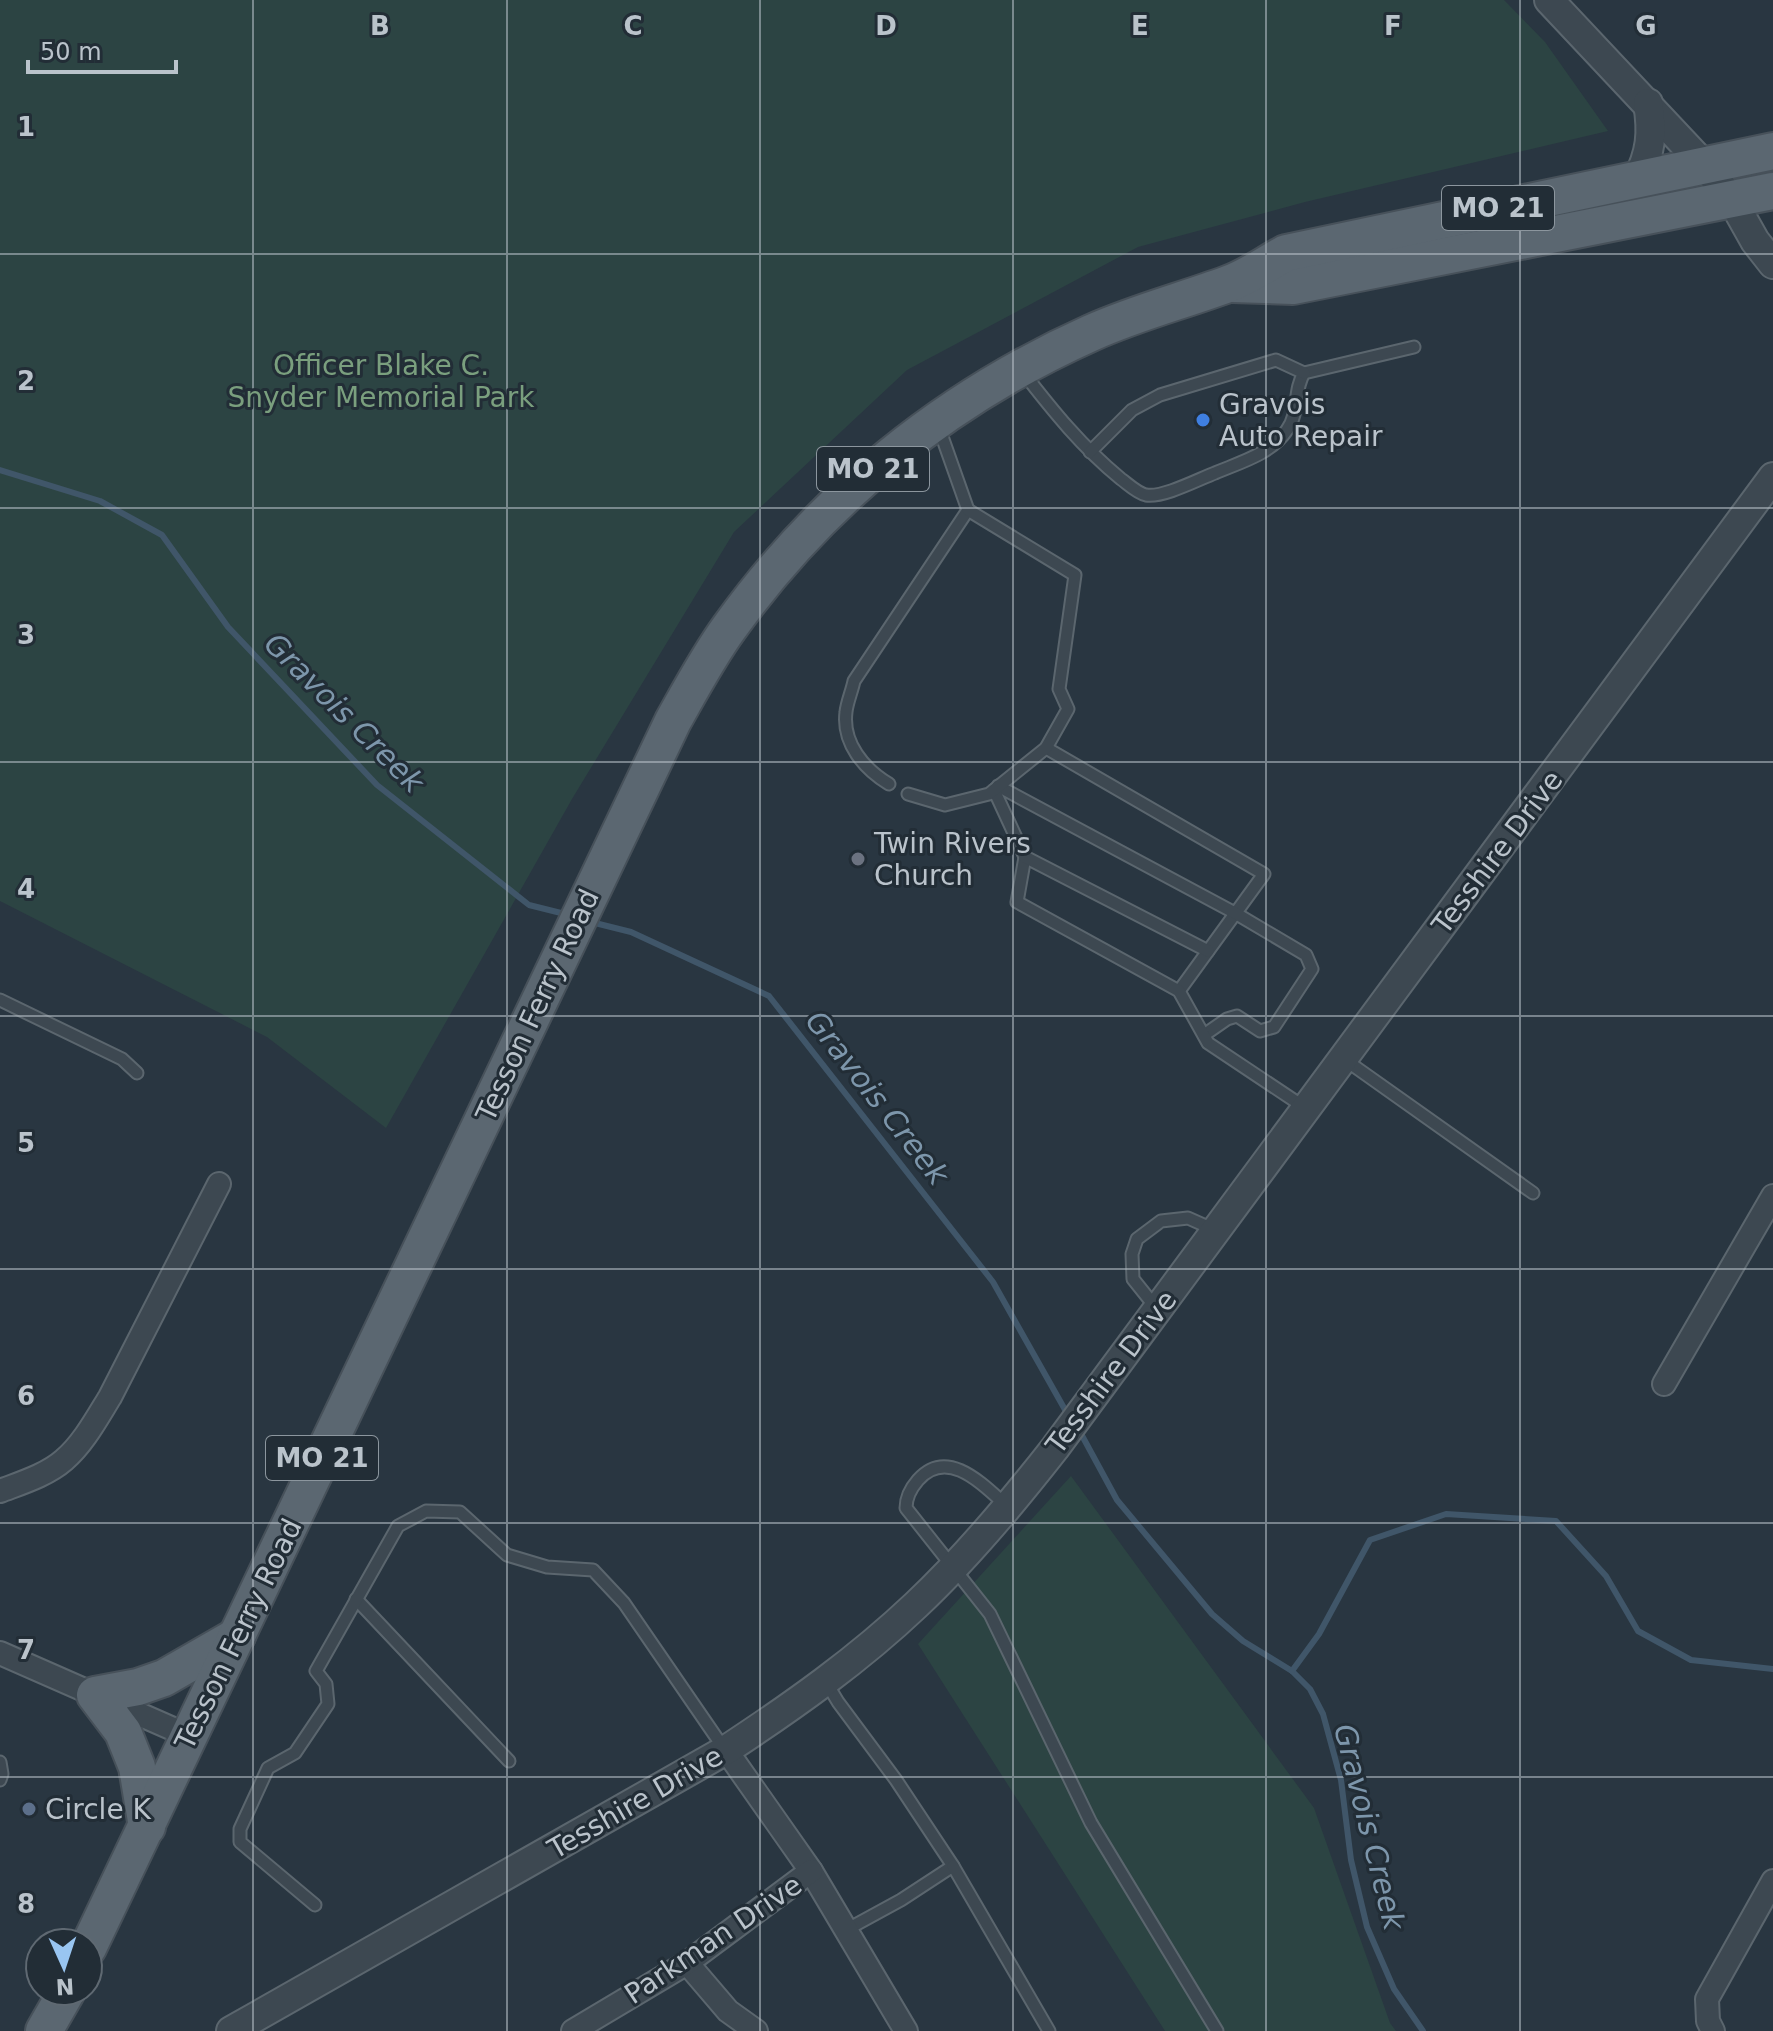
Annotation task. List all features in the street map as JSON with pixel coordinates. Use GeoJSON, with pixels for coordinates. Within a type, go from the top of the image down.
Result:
{"type":"FeatureCollection","features":[{"type":"Feature","properties":{"kind":"main road","name":"Tesson Ferry Road"},"geometry":{"type":"LineString","coordinates":[[98,1927],[637,795],[702,670],[729,628],[795,545],[903,444],[1020,367],[1137,314],[1230,284],[1286,253],[1773,151]]}},
{"type":"Feature","properties":{"kind":"main road","name":"Tesson Ferry Road"},"geometry":{"type":"LineString","coordinates":[[1230,284],[1293,286],[1773,191]]}},
{"type":"Feature","properties":{"kind":"main road"},"geometry":{"type":"LineString","coordinates":[[147,1827],[137,1767],[123,1732],[95,1695],[138,1687],[164,1678],[237,1636]]}},
{"type":"Feature","properties":{"kind":"main road"},"geometry":{"type":"LineString","coordinates":[[44,2031],[58,2007]]}},
{"type":"Feature","properties":{"kind":"street"},"geometry":{"type":"LineString","coordinates":[[1549,0],[1705,166],[1732,200],[1755,241],[1773,264]]}},
{"type":"Feature","properties":{"kind":"street"},"geometry":{"type":"LineString","coordinates":[[1637,180],[1651,144],[1648,103]]}},
{"type":"Feature","properties":{"kind":"street","name":"Tesshire Drive"},"geometry":{"type":"LineString","coordinates":[[231,2031],[726,1750],[826,1681],[916,1605],[1008,1508],[1055,1448],[1773,477]]}},
{"type":"Feature","properties":{"kind":"street"},"geometry":{"type":"LineString","coordinates":[[0,1491],[30,1480],[64,1460],[93,1424],[110,1397],[219,1184]]}},
{"type":"Feature","properties":{"kind":"street"},"geometry":{"type":"LineString","coordinates":[[1664,1384],[1773,1196]]}},
{"type":"Feature","properties":{"kind":"street"},"geometry":{"type":"LineString","coordinates":[[0,1653],[189,1736]]}},
{"type":"Feature","properties":{"kind":"street"},"geometry":{"type":"LineString","coordinates":[[726,1750],[811,1871],[906,2031]]}},
{"type":"Feature","properties":{"kind":"street","name":"Parkman Drive"},"geometry":{"type":"LineString","coordinates":[[573,2031],[687,1963],[811,1871]]}},
{"type":"Feature","properties":{"kind":"street"},"geometry":{"type":"LineString","coordinates":[[1713,2031],[1708,2021],[1707,1999],[1773,1881]]}},
{"type":"Feature","properties":{"kind":"street"},"geometry":{"type":"LineString","coordinates":[[687,1963],[728,2011],[756,2031]]}},
{"type":"Feature","properties":{"kind":"lane"},"geometry":{"type":"LineString","coordinates":[[1090,452],[1132,410],[1160,395],[1276,360],[1304,373],[1414,347]]}},
{"type":"Feature","properties":{"kind":"lane"},"geometry":{"type":"LineString","coordinates":[[1020,367],[1066,428],[1132,488],[1147,495],[1166,492],[1273,446],[1288,429],[1297,408],[1297,386],[1304,373]]}},
{"type":"Feature","properties":{"kind":"lane"},"geometry":{"type":"LineString","coordinates":[[908,794],[945,805],[994,790],[1046,748],[1068,709],[1059,689],[1075,575],[968,510],[937,419]]}},
{"type":"Feature","properties":{"kind":"lane"},"geometry":{"type":"LineString","coordinates":[[889,784],[870,773],[851,746],[846,713],[854,681],[968,510]]}},
{"type":"Feature","properties":{"kind":"lane"},"geometry":{"type":"LineString","coordinates":[[1046,748],[1264,874],[1179,991]]}},
{"type":"Feature","properties":{"kind":"lane"},"geometry":{"type":"LineString","coordinates":[[994,790],[1025,857],[1017,902],[1179,991],[1208,1043],[1306,1108]]}},
{"type":"Feature","properties":{"kind":"lane"},"geometry":{"type":"LineString","coordinates":[[994,790],[1235,913],[1306,955],[1312,969],[1274,1027],[1260,1031],[1237,1016],[1204,1035]]}},
{"type":"Feature","properties":{"kind":"lane"},"geometry":{"type":"LineString","coordinates":[[1025,857],[1208,951]]}},
{"type":"Feature","properties":{"kind":"lane"},"geometry":{"type":"LineString","coordinates":[[0,1000],[122,1059],[137,1073]]}},
{"type":"Feature","properties":{"kind":"lane"},"geometry":{"type":"LineString","coordinates":[[1343,1059],[1533,1193]]}},
{"type":"Feature","properties":{"kind":"lane"},"geometry":{"type":"LineString","coordinates":[[1158,1309],[1133,1279],[1132,1254],[1137,1239],[1161,1221],[1188,1218],[1216,1230]]}},
{"type":"Feature","properties":{"kind":"lane"},"geometry":{"type":"LineString","coordinates":[[1008,1508],[974,1477],[960,1469],[936,1466],[911,1487],[906,1499],[906,1508],[990,1614],[1091,1823],[1217,2031]]}},
{"type":"Feature","properties":{"kind":"lane"},"geometry":{"type":"LineString","coordinates":[[315,1905],[240,1842],[240,1829],[268,1768],[295,1753],[328,1704],[326,1684],[316,1671],[398,1526],[426,1511],[460,1512],[507,1555],[547,1567],[593,1570],[624,1603],[726,1750]]}},
{"type":"Feature","properties":{"kind":"lane"},"geometry":{"type":"LineString","coordinates":[[356,1599],[509,1761]]}},
{"type":"Feature","properties":{"kind":"lane"},"geometry":{"type":"LineString","coordinates":[[826,1681],[953,1866],[1049,2031]]}},
{"type":"Feature","properties":{"kind":"lane"},"geometry":{"type":"LineString","coordinates":[[0,1762],[0,1780]]}},
{"type":"Feature","properties":{"kind":"lane"},"geometry":{"type":"LineString","coordinates":[[846,1930],[901,1900],[953,1866]]}},
{"type":"Feature","properties":{"kind":"green space","name":"Officer Blake C. Snyder Memorial Park"},"geometry":{"type":"Polygon","coordinates":[[[0,0],[1504,0],[1545,42],[1608,131],[1305,202],[1138,247],[907,370],[734,532],[572,799],[386,1128],[267,1037],[0,901],[0,0]]]}},
{"type":"Feature","properties":{"kind":"green space"},"geometry":{"type":"Polygon","coordinates":[[[1071,1476],[1314,1808],[1390,2023],[1396,2031],[1165,2031],[918,1644],[1071,1476]]]}},
{"type":"Feature","properties":{"kind":"waterway","name":"Gravois Creek"},"geometry":{"type":"LineString","coordinates":[[0,470],[100,501],[162,535],[228,627],[377,785],[529,905],[569,915]]}},
{"type":"Feature","properties":{"kind":"waterway","name":"Gravois Creek"},"geometry":{"type":"LineString","coordinates":[[591,922],[631,932],[769,996],[993,1282],[1068,1415]]}},
{"type":"Feature","properties":{"kind":"waterway","name":"Gravois Creek"},"geometry":{"type":"LineString","coordinates":[[1079,1430],[1117,1500],[1212,1614],[1243,1641],[1292,1671],[1310,1689],[1323,1714],[1341,1780],[1351,1860],[1367,1927],[1394,1989],[1423,2031]]}},
{"type":"Feature","properties":{"kind":"waterway"},"geometry":{"type":"LineString","coordinates":[[1292,1671],[1319,1634],[1370,1540],[1446,1514],[1556,1521],[1606,1576],[1638,1631],[1691,1660],[1773,1669]]}},
{"type":"Feature","properties":{"kind":"place","name":"Gravois Auto Repair"},"geometry":{"type":"Point","coordinates":[1203,420]}},
{"type":"Feature","properties":{"kind":"place","name":"Twin Rivers Church"},"geometry":{"type":"Point","coordinates":[858,859]}},
{"type":"Feature","properties":{"kind":"place","name":"Circle K"},"geometry":{"type":"Point","coordinates":[29,1809]}}]}
